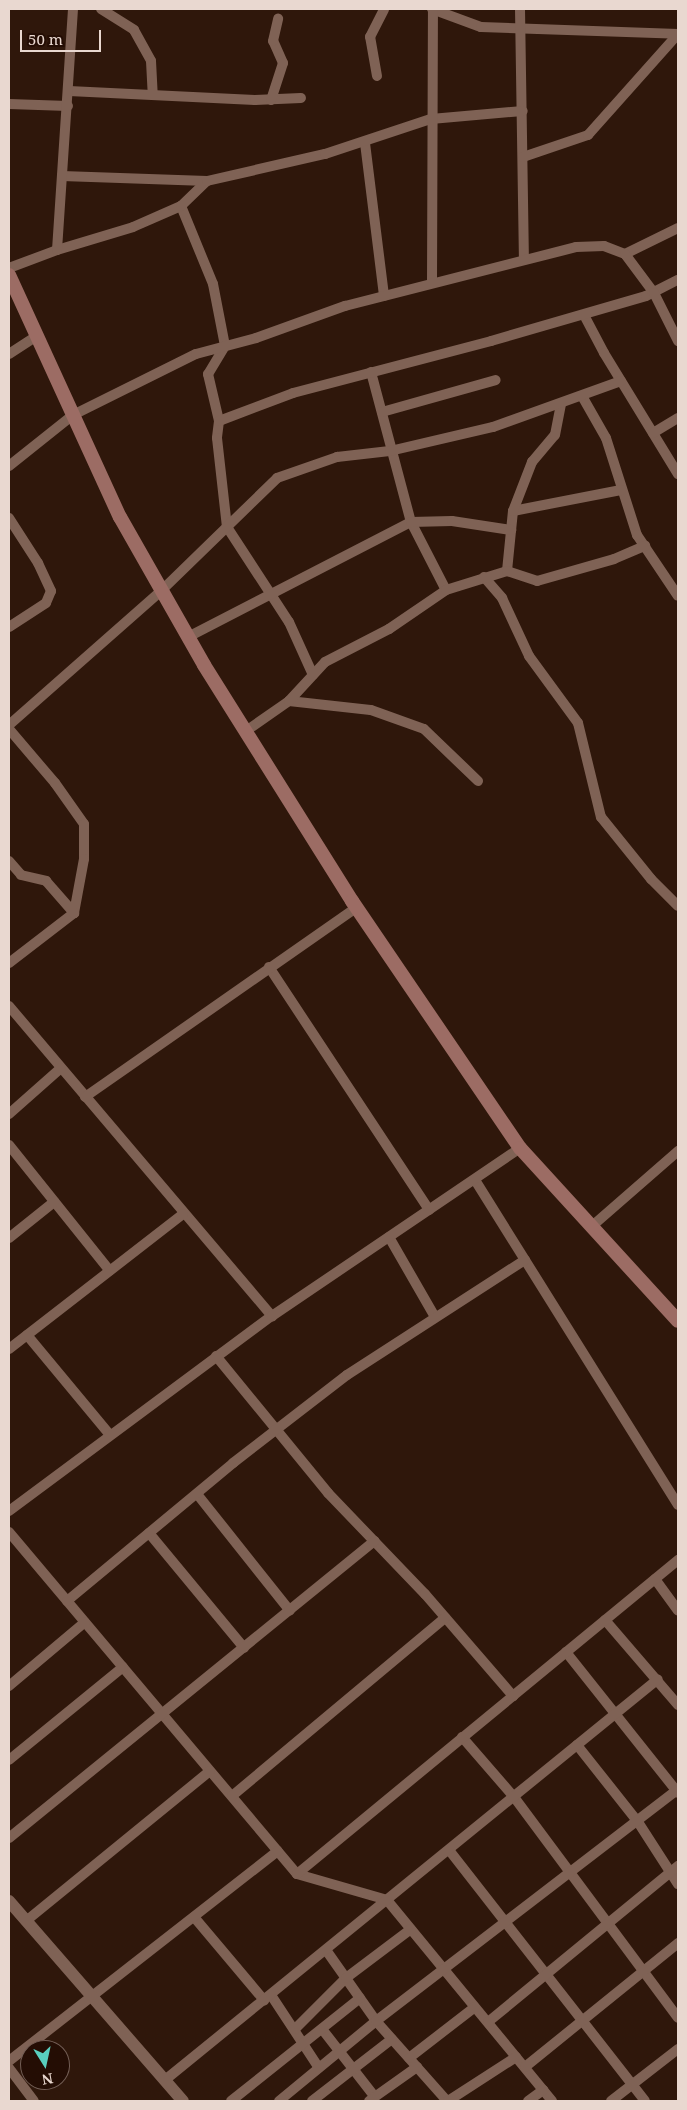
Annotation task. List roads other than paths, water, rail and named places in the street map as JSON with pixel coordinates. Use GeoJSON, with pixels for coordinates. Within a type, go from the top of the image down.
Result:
{"type":"FeatureCollection","features":[{"type":"Feature","properties":{"kind":"main road"},"geometry":{"type":"LineString","coordinates":[[9,275],[120,516],[161,591],[356,908],[520,1148],[678,1321]]}},
{"type":"Feature","properties":{"kind":"street"},"geometry":{"type":"LineString","coordinates":[[57,250],[73,9]]}},
{"type":"Feature","properties":{"kind":"street"},"geometry":{"type":"LineString","coordinates":[[100,9],[134,30],[151,61],[153,95]]}},
{"type":"Feature","properties":{"kind":"street"},"geometry":{"type":"LineString","coordinates":[[377,76],[370,37],[384,9]]}},
{"type":"Feature","properties":{"kind":"street"},"geometry":{"type":"LineString","coordinates":[[432,283],[431,119],[433,9],[481,27],[521,30],[678,34]]}},
{"type":"Feature","properties":{"kind":"street"},"geometry":{"type":"LineString","coordinates":[[520,9],[524,259]]}},
{"type":"Feature","properties":{"kind":"street"},"geometry":{"type":"LineString","coordinates":[[271,100],[283,63],[273,41],[278,19]]}},
{"type":"Feature","properties":{"kind":"street"},"geometry":{"type":"LineString","coordinates":[[523,157],[588,135],[678,34]]}},
{"type":"Feature","properties":{"kind":"street"},"geometry":{"type":"LineString","coordinates":[[69,91],[271,100],[301,98]]}},
{"type":"Feature","properties":{"kind":"street"},"geometry":{"type":"LineString","coordinates":[[9,104],[68,106]]}},
{"type":"Feature","properties":{"kind":"street"},"geometry":{"type":"LineString","coordinates":[[62,176],[207,181],[365,143],[431,119],[523,111]]}},
{"type":"Feature","properties":{"kind":"street"},"geometry":{"type":"LineString","coordinates":[[365,143],[384,296]]}},
{"type":"Feature","properties":{"kind":"street"},"geometry":{"type":"LineString","coordinates":[[9,268],[57,250],[133,227],[182,206],[207,181]]}},
{"type":"Feature","properties":{"kind":"street"},"geometry":{"type":"LineString","coordinates":[[182,206],[213,284],[225,346],[208,374],[219,421],[217,438],[227,527],[289,622],[313,675]]}},
{"type":"Feature","properties":{"kind":"street"},"geometry":{"type":"LineString","coordinates":[[625,254],[678,228]]}},
{"type":"Feature","properties":{"kind":"street"},"geometry":{"type":"LineString","coordinates":[[9,466],[73,415],[196,354],[384,296],[576,247],[604,246],[625,254],[654,292],[678,341]]}},
{"type":"Feature","properties":{"kind":"street"},"geometry":{"type":"LineString","coordinates":[[219,421],[293,393],[584,315],[654,292],[678,280]]}},
{"type":"Feature","properties":{"kind":"street"},"geometry":{"type":"LineString","coordinates":[[584,315],[620,381],[678,474]]}},
{"type":"Feature","properties":{"kind":"street"},"geometry":{"type":"LineString","coordinates":[[9,354],[37,336]]}},
{"type":"Feature","properties":{"kind":"street"},"geometry":{"type":"LineString","coordinates":[[370,372],[382,412],[390,452],[411,522],[446,590]]}},
{"type":"Feature","properties":{"kind":"street"},"geometry":{"type":"LineString","coordinates":[[382,412],[496,380]]}},
{"type":"Feature","properties":{"kind":"street"},"geometry":{"type":"LineString","coordinates":[[9,724],[161,591],[278,478],[337,457],[390,452],[493,427],[561,404],[620,381]]}},
{"type":"Feature","properties":{"kind":"street"},"geometry":{"type":"LineString","coordinates":[[582,396],[606,438],[621,490],[637,535],[678,596]]}},
{"type":"Feature","properties":{"kind":"street"},"geometry":{"type":"LineString","coordinates":[[507,571],[513,511],[532,462],[555,435],[561,404]]}},
{"type":"Feature","properties":{"kind":"street"},"geometry":{"type":"LineString","coordinates":[[653,433],[678,418]]}},
{"type":"Feature","properties":{"kind":"street"},"geometry":{"type":"LineString","coordinates":[[513,511],[621,490]]}},
{"type":"Feature","properties":{"kind":"street"},"geometry":{"type":"LineString","coordinates":[[9,518],[13,531],[51,592],[46,602],[9,627]]}},
{"type":"Feature","properties":{"kind":"street"},"geometry":{"type":"LineString","coordinates":[[188,637],[272,596],[411,522],[452,521],[511,530]]}},
{"type":"Feature","properties":{"kind":"street"},"geometry":{"type":"LineString","coordinates":[[246,732],[289,701],[325,662],[389,629],[446,590],[507,571],[537,581],[614,559],[645,546]]}},
{"type":"Feature","properties":{"kind":"street"},"geometry":{"type":"LineString","coordinates":[[484,577],[502,598],[529,656],[578,723],[601,817],[651,879],[678,906]]}},
{"type":"Feature","properties":{"kind":"street"},"geometry":{"type":"LineString","coordinates":[[289,701],[370,710],[424,729],[478,781]]}},
{"type":"Feature","properties":{"kind":"street"},"geometry":{"type":"LineString","coordinates":[[9,729],[55,783],[84,824],[84,859],[74,913],[9,963]]}},
{"type":"Feature","properties":{"kind":"street"},"geometry":{"type":"LineString","coordinates":[[9,861],[21,875],[46,882],[74,913]]}},
{"type":"Feature","properties":{"kind":"street"},"geometry":{"type":"LineString","coordinates":[[85,1097],[356,908]]}},
{"type":"Feature","properties":{"kind":"street"},"geometry":{"type":"LineString","coordinates":[[269,967],[429,1210]]}},
{"type":"Feature","properties":{"kind":"street"},"geometry":{"type":"LineString","coordinates":[[9,1006],[183,1214],[272,1316]]}},
{"type":"Feature","properties":{"kind":"street"},"geometry":{"type":"LineString","coordinates":[[9,1114],[61,1068]]}},
{"type":"Feature","properties":{"kind":"street"},"geometry":{"type":"LineString","coordinates":[[9,1145],[110,1271]]}},
{"type":"Feature","properties":{"kind":"street"},"geometry":{"type":"LineString","coordinates":[[9,1511],[272,1316],[520,1148]]}},
{"type":"Feature","properties":{"kind":"street"},"geometry":{"type":"LineString","coordinates":[[591,1227],[678,1151]]}},
{"type":"Feature","properties":{"kind":"street"},"geometry":{"type":"LineString","coordinates":[[475,1180],[678,1505]]}},
{"type":"Feature","properties":{"kind":"street"},"geometry":{"type":"LineString","coordinates":[[9,1238],[54,1202]]}},
{"type":"Feature","properties":{"kind":"street"},"geometry":{"type":"LineString","coordinates":[[9,1349],[183,1214]]}},
{"type":"Feature","properties":{"kind":"street"},"geometry":{"type":"LineString","coordinates":[[389,1237],[435,1317]]}},
{"type":"Feature","properties":{"kind":"street"},"geometry":{"type":"LineString","coordinates":[[67,1602],[197,1494],[347,1375],[525,1260]]}},
{"type":"Feature","properties":{"kind":"street"},"geometry":{"type":"LineString","coordinates":[[27,1335],[110,1435]]}},
{"type":"Feature","properties":{"kind":"street"},"geometry":{"type":"LineString","coordinates":[[216,1356],[328,1493],[446,1618],[513,1696]]}},
{"type":"Feature","properties":{"kind":"street"},"geometry":{"type":"LineString","coordinates":[[197,1494],[290,1611]]}},
{"type":"Feature","properties":{"kind":"street"},"geometry":{"type":"LineString","coordinates":[[9,1532],[297,1874],[387,1900],[552,2101]]}},
{"type":"Feature","properties":{"kind":"street"},"geometry":{"type":"LineString","coordinates":[[149,1533],[244,1648]]}},
{"type":"Feature","properties":{"kind":"street"},"geometry":{"type":"LineString","coordinates":[[9,1838],[163,1715],[374,1541]]}},
{"type":"Feature","properties":{"kind":"street"},"geometry":{"type":"LineString","coordinates":[[297,1874],[678,1560]]}},
{"type":"Feature","properties":{"kind":"street"},"geometry":{"type":"LineString","coordinates":[[655,1579],[678,1611]]}},
{"type":"Feature","properties":{"kind":"street"},"geometry":{"type":"LineString","coordinates":[[232,1796],[446,1618]]}},
{"type":"Feature","properties":{"kind":"street"},"geometry":{"type":"LineString","coordinates":[[606,1620],[658,1679],[678,1705]]}},
{"type":"Feature","properties":{"kind":"street"},"geometry":{"type":"LineString","coordinates":[[9,1686],[85,1622]]}},
{"type":"Feature","properties":{"kind":"street"},"geometry":{"type":"LineString","coordinates":[[278,2101],[376,2021],[678,1791],[566,1652]]}},
{"type":"Feature","properties":{"kind":"street"},"geometry":{"type":"LineString","coordinates":[[9,1760],[123,1667]]}},
{"type":"Feature","properties":{"kind":"street"},"geometry":{"type":"LineString","coordinates":[[165,2080],[658,1679]]}},
{"type":"Feature","properties":{"kind":"street"},"geometry":{"type":"LineString","coordinates":[[462,1737],[514,1797],[678,2018]]}},
{"type":"Feature","properties":{"kind":"street"},"geometry":{"type":"LineString","coordinates":[[577,1745],[674,1869],[678,1884]]}},
{"type":"Feature","properties":{"kind":"street"},"geometry":{"type":"LineString","coordinates":[[26,1921],[210,1771]]}},
{"type":"Feature","properties":{"kind":"street"},"geometry":{"type":"LineString","coordinates":[[449,1850],[548,1973],[580,2022],[645,2101]]}},
{"type":"Feature","properties":{"kind":"street"},"geometry":{"type":"LineString","coordinates":[[9,2061],[278,1851]]}},
{"type":"Feature","properties":{"kind":"street"},"geometry":{"type":"LineString","coordinates":[[488,2022],[674,1869]]}},
{"type":"Feature","properties":{"kind":"street"},"geometry":{"type":"LineString","coordinates":[[9,1901],[183,2101]]}},
{"type":"Feature","properties":{"kind":"street"},"geometry":{"type":"LineString","coordinates":[[194,1917],[295,2029],[319,2068]]}},
{"type":"Feature","properties":{"kind":"street"},"geometry":{"type":"LineString","coordinates":[[295,2029],[346,1978],[411,1929]]}},
{"type":"Feature","properties":{"kind":"street"},"geometry":{"type":"LineString","coordinates":[[525,2067],[678,1943]]}},
{"type":"Feature","properties":{"kind":"street"},"geometry":{"type":"LineString","coordinates":[[326,1950],[376,2021],[448,2101],[516,2057]]}},
{"type":"Feature","properties":{"kind":"street"},"geometry":{"type":"LineString","coordinates":[[231,2101],[360,1998]]}},
{"type":"Feature","properties":{"kind":"street"},"geometry":{"type":"LineString","coordinates":[[409,2058],[475,2007]]}},
{"type":"Feature","properties":{"kind":"street"},"geometry":{"type":"LineString","coordinates":[[322,2029],[372,2099],[416,2067]]}},
{"type":"Feature","properties":{"kind":"street"},"geometry":{"type":"LineString","coordinates":[[312,2101],[392,2039]]}},
{"type":"Feature","properties":{"kind":"street"},"geometry":{"type":"LineString","coordinates":[[611,2101],[678,2049]]}},
{"type":"Feature","properties":{"kind":"street"},"geometry":{"type":"LineString","coordinates":[[9,2068],[34,2101]]}},
{"type":"Feature","properties":{"kind":"street"},"geometry":{"type":"LineString","coordinates":[[528,2101],[543,2090]]}}]}
